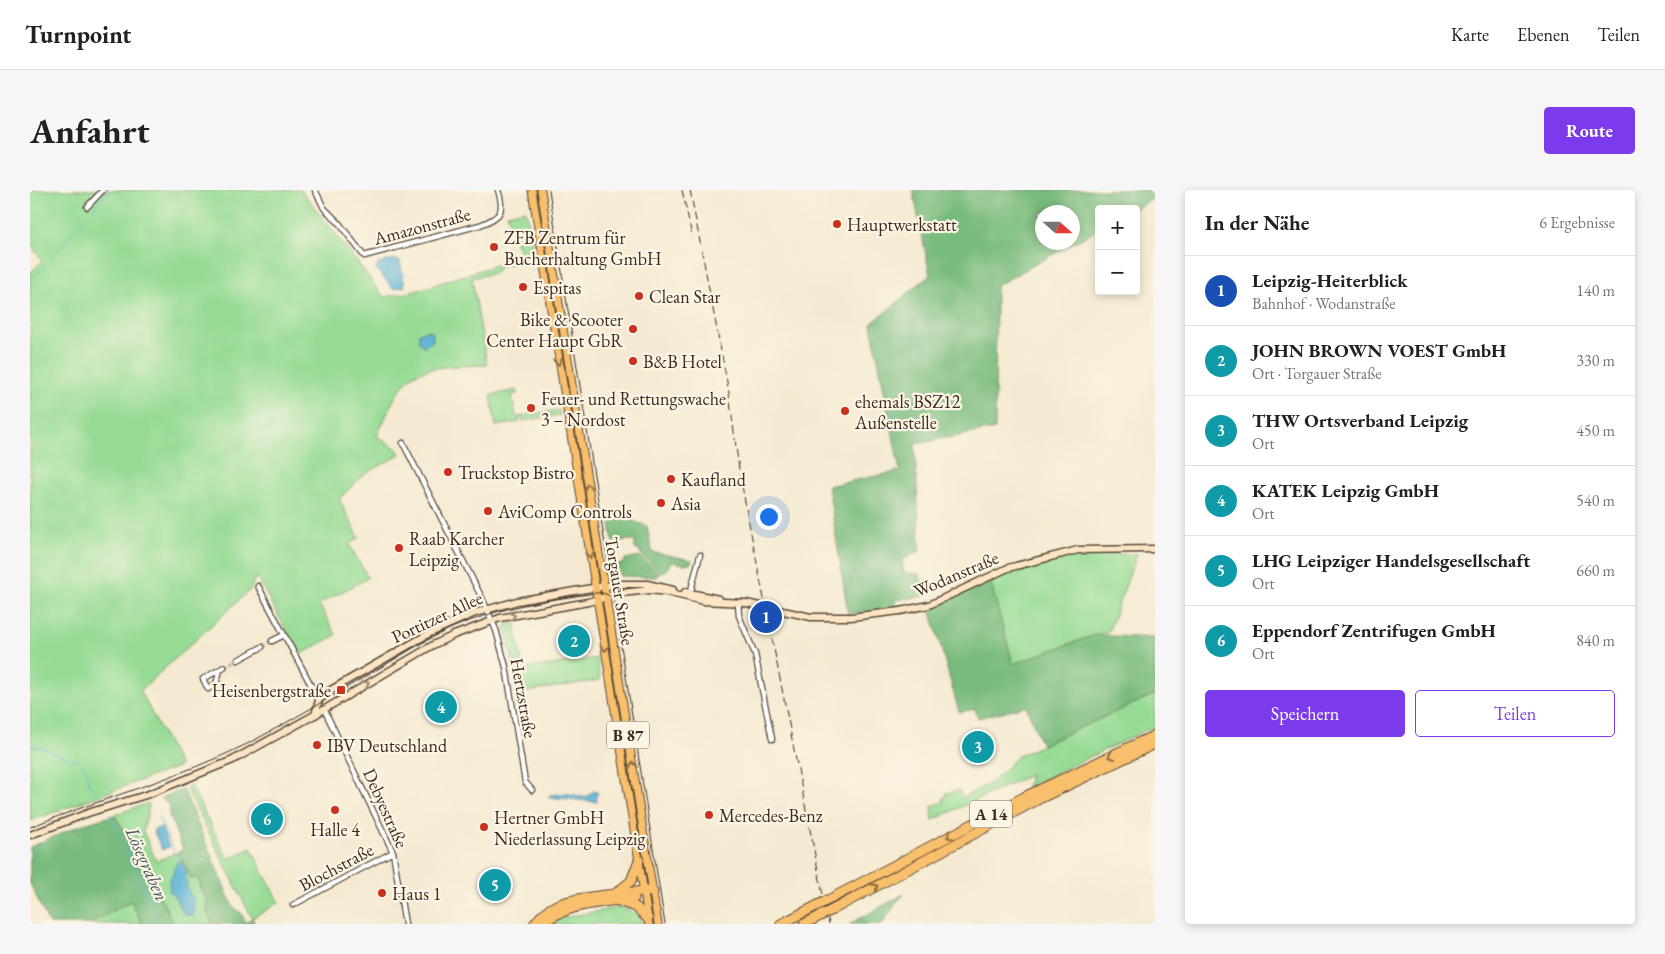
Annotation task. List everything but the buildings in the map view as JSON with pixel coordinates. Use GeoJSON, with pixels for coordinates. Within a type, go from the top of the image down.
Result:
{"type":"FeatureCollection","features":[{"type":"Feature","properties":{"kind":"highway","name":"A 14"},"geometry":{"type":"LineString","coordinates":[[781,924],[1024,797],[1155,735]]}},
{"type":"Feature","properties":{"kind":"highway","name":"A 14"},"geometry":{"type":"LineString","coordinates":[[804,924],[1041,798],[1155,744]]}},
{"type":"Feature","properties":{"kind":"highway"},"geometry":{"type":"LineString","coordinates":[[614,898],[632,881],[639,860]]}},
{"type":"Feature","properties":{"kind":"highway"},"geometry":{"type":"LineString","coordinates":[[542,924],[554,915],[568,909],[614,898],[647,893]]}},
{"type":"Feature","properties":{"kind":"highway"},"geometry":{"type":"LineString","coordinates":[[534,924],[540,916],[552,907],[568,901],[614,898],[634,906],[648,921]]}},
{"type":"Feature","properties":{"kind":"main road","name":"Torgauer Straße"},"geometry":{"type":"LineString","coordinates":[[532,190],[639,860],[647,893],[656,908],[658,924]]}},
{"type":"Feature","properties":{"kind":"main road","name":"Torgauer Straße"},"geometry":{"type":"LineString","coordinates":[[541,190],[606,597],[647,893]]}},
{"type":"Feature","properties":{"kind":"main road","name":"Wodanstraße"},"geometry":{"type":"LineString","coordinates":[[597,600],[621,592],[650,590],[762,606],[811,617],[851,616],[928,606],[1008,568],[1058,554],[1078,550],[1155,549]]}},
{"type":"Feature","properties":{"kind":"main road","name":"Wodanstraße"},"geometry":{"type":"LineString","coordinates":[[595,588],[638,584],[689,596]]}},
{"type":"Feature","properties":{"kind":"main road","name":"Portitzer Allee"},"geometry":{"type":"LineString","coordinates":[[319,700],[332,689],[430,633],[475,613],[517,601],[595,588]]}},
{"type":"Feature","properties":{"kind":"main road","name":"Portitzer Allee"},"geometry":{"type":"LineString","coordinates":[[30,835],[88,813],[185,781],[233,760],[315,715],[433,645],[454,635],[512,615],[597,600]]}},
{"type":"Feature","properties":{"kind":"main road"},"geometry":{"type":"LineString","coordinates":[[315,715],[319,700]]}},
{"type":"Feature","properties":{"kind":"main road","name":"B 87"},"geometry":{"type":"LineString","coordinates":[[647,893],[648,921]]}},
{"type":"Feature","properties":{"kind":"street"},"geometry":{"type":"LineString","coordinates":[[87,207],[102,190]]}},
{"type":"Feature","properties":{"kind":"street","name":"Amazonstraße"},"geometry":{"type":"LineString","coordinates":[[316,190],[324,208],[339,223],[364,256],[490,221],[498,217],[502,209],[498,190]]}},
{"type":"Feature","properties":{"kind":"street","name":"Hertzstraße"},"geometry":{"type":"LineString","coordinates":[[403,443],[496,630],[506,667],[525,782],[532,790]]}},
{"type":"Feature","properties":{"kind":"street"},"geometry":{"type":"LineString","coordinates":[[426,487],[432,484]]}},
{"type":"Feature","properties":{"kind":"street"},"geometry":{"type":"LineString","coordinates":[[689,596],[700,555]]}},
{"type":"Feature","properties":{"kind":"street"},"geometry":{"type":"LineString","coordinates":[[258,586],[319,700]]}},
{"type":"Feature","properties":{"kind":"street"},"geometry":{"type":"LineString","coordinates":[[738,603],[741,620],[755,654],[772,738]]}},
{"type":"Feature","properties":{"kind":"street"},"geometry":{"type":"LineString","coordinates":[[272,641],[284,635]]}},
{"type":"Feature","properties":{"kind":"street"},"geometry":{"type":"LineString","coordinates":[[238,660],[262,647]]}},
{"type":"Feature","properties":{"kind":"street"},"geometry":{"type":"LineString","coordinates":[[222,669],[216,684],[208,689],[203,679],[222,669]]}},
{"type":"Feature","properties":{"kind":"street","name":"Debyestraße"},"geometry":{"type":"LineString","coordinates":[[324,709],[393,852],[405,924]]}},
{"type":"Feature","properties":{"kind":"street","name":"Blochstraße"},"geometry":{"type":"LineString","coordinates":[[293,905],[393,852]]}},
{"type":"Feature","properties":{"kind":"green space"},"geometry":{"type":"Polygon","coordinates":[[[30,190],[301,190],[384,297],[412,292],[521,257],[507,214],[526,210],[535,258],[500,266],[495,273],[472,278],[487,365],[435,368],[412,376],[399,390],[377,436],[397,449],[400,454],[362,476],[339,499],[359,538],[349,544],[368,578],[319,604],[336,635],[300,655],[257,577],[251,589],[140,691],[180,766],[30,821],[30,273],[42,261],[30,243],[30,190]]]}},
{"type":"Feature","properties":{"kind":"green space"},"geometry":{"type":"Polygon","coordinates":[[[913,190],[1155,190],[1155,198],[1140,206],[1095,205],[1095,231],[1080,240],[1080,205],[1035,205],[1035,250],[1061,250],[996,286],[995,429],[915,444],[920,551],[902,560],[904,573],[920,574],[925,596],[895,600],[896,608],[848,614],[828,486],[900,471],[871,324],[930,275],[913,190]]]}},
{"type":"Feature","properties":{"kind":"green space"},"geometry":{"type":"Polygon","coordinates":[[[517,390],[517,394],[512,395],[516,417],[559,410],[560,415],[523,421],[523,418],[519,418],[520,422],[496,426],[491,395],[517,390]]]}},
{"type":"Feature","properties":{"kind":"green space"},"geometry":{"type":"Polygon","coordinates":[[[621,517],[647,526],[652,552],[692,560],[691,563],[672,562],[667,570],[660,573],[640,551],[635,549],[635,541],[613,542],[610,524],[621,517]]]}},
{"type":"Feature","properties":{"kind":"green space"},"geometry":{"type":"Polygon","coordinates":[[[1058,554],[1137,554],[1108,633],[1095,635],[1013,664],[989,577],[1058,554]]]}},
{"type":"Feature","properties":{"kind":"green space"},"geometry":{"type":"Polygon","coordinates":[[[640,556],[659,574],[656,577],[620,576],[617,565],[624,563],[625,559],[640,556]]]}},
{"type":"Feature","properties":{"kind":"green space"},"geometry":{"type":"Polygon","coordinates":[[[989,577],[1013,664],[1095,635],[1155,638],[1155,694],[1042,745],[1026,706],[978,718],[975,709],[959,712],[930,608],[989,577]]]}},
{"type":"Feature","properties":{"kind":"green space"},"geometry":{"type":"Polygon","coordinates":[[[515,622],[523,669],[597,658],[600,680],[518,693],[515,669],[505,630],[507,624],[515,622]]]}},
{"type":"Feature","properties":{"kind":"green space"},"geometry":{"type":"Polygon","coordinates":[[[1155,694],[1155,726],[1027,787],[1030,775],[933,820],[932,806],[944,802],[943,798],[947,796],[946,793],[960,790],[962,798],[992,782],[1018,756],[1155,694]]]}},
{"type":"Feature","properties":{"kind":"green space"},"geometry":{"type":"Polygon","coordinates":[[[191,786],[228,859],[251,848],[279,903],[252,918],[186,788],[191,786]]]}},
{"type":"Feature","properties":{"kind":"green space"},"geometry":{"type":"Polygon","coordinates":[[[183,789],[233,907],[242,914],[245,923],[252,918],[255,924],[218,924],[211,921],[207,912],[208,904],[198,878],[191,879],[178,852],[183,850],[169,815],[170,806],[161,798],[183,789]]]}},
{"type":"Feature","properties":{"kind":"green space"},"geometry":{"type":"Polygon","coordinates":[[[148,803],[149,807],[143,831],[156,861],[178,852],[191,879],[197,878],[208,904],[211,921],[218,924],[174,924],[155,887],[154,877],[137,855],[129,838],[114,815],[148,803]]]}},
{"type":"Feature","properties":{"kind":"green space"},"geometry":{"type":"Polygon","coordinates":[[[114,815],[129,838],[137,855],[154,877],[155,887],[174,924],[142,924],[131,901],[89,924],[49,924],[30,883],[30,847],[78,826],[114,815]]]}},
{"type":"Feature","properties":{"kind":"green space"},"geometry":{"type":"Polygon","coordinates":[[[904,894],[882,924],[850,924],[904,894]]]}},
{"type":"Feature","properties":{"kind":"green space"},"geometry":{"type":"Polygon","coordinates":[[[131,901],[142,924],[89,924],[131,901]]]}},
{"type":"Feature","properties":{"kind":"green space"},"geometry":{"type":"Polygon","coordinates":[[[622,907],[634,913],[636,911],[644,924],[552,924],[560,918],[622,907]]]}},
{"type":"Feature","properties":{"kind":"water"},"geometry":{"type":"Polygon","coordinates":[[[393,259],[400,261],[405,286],[393,289],[376,269],[378,264],[393,259]]]}},
{"type":"Feature","properties":{"kind":"water"},"geometry":{"type":"Polygon","coordinates":[[[429,330],[433,333],[433,341],[424,347],[419,342],[419,333],[429,330]]]}},
{"type":"Feature","properties":{"kind":"water"},"geometry":{"type":"Polygon","coordinates":[[[594,791],[598,794],[596,795],[597,802],[548,797],[565,793],[585,797],[594,791]]]}},
{"type":"Feature","properties":{"kind":"water"},"geometry":{"type":"Polygon","coordinates":[[[161,827],[169,847],[162,850],[153,830],[161,827]]]}},
{"type":"Feature","properties":{"kind":"water"},"geometry":{"type":"Polygon","coordinates":[[[178,861],[182,863],[186,870],[187,888],[194,901],[193,915],[186,915],[181,910],[175,897],[170,892],[169,882],[178,861]]]}},
{"type":"Feature","properties":{"kind":"waterway"},"geometry":{"type":"LineString","coordinates":[[93,209],[110,190]]}},
{"type":"Feature","properties":{"kind":"waterway"},"geometry":{"type":"LineString","coordinates":[[50,259],[83,221]]}},
{"type":"Feature","properties":{"kind":"waterway"},"geometry":{"type":"LineString","coordinates":[[30,282],[45,265]]}},
{"type":"Feature","properties":{"kind":"waterway","name":"Lösegraben"},"geometry":{"type":"LineString","coordinates":[[30,746],[43,748],[79,760],[85,768],[89,785],[101,797]]}},
{"type":"Feature","properties":{"kind":"waterway","name":"Lösegraben"},"geometry":{"type":"LineString","coordinates":[[111,815],[160,924]]}},
{"type":"Feature","properties":{"kind":"waterway"},"geometry":{"type":"LineString","coordinates":[[158,816],[178,861]]}},
{"type":"Feature","properties":{"kind":"waterway"},"geometry":{"type":"LineString","coordinates":[[193,915],[202,924]]}},
{"type":"Feature","properties":{"kind":"tunnel"},"geometry":{"type":"LineString","coordinates":[[262,647],[272,641]]}},
{"type":"Feature","properties":{"kind":"tunnel"},"geometry":{"type":"LineString","coordinates":[[224,667],[238,660]]}},
{"type":"Feature","properties":{"kind":"tram line"},"geometry":{"type":"LineString","coordinates":[[549,190],[665,924]]}},
{"type":"Feature","properties":{"kind":"tram line"},"geometry":{"type":"LineString","coordinates":[[30,827],[196,767],[249,743],[285,724],[422,643],[466,622],[521,606],[596,593],[607,595],[615,603]]}},
{"type":"Feature","properties":{"kind":"railway"},"geometry":{"type":"LineString","coordinates":[[682,190],[692,236]]}},
{"type":"Feature","properties":{"kind":"railway"},"geometry":{"type":"LineString","coordinates":[[690,190],[728,387],[747,513],[823,895]]}},
{"type":"Feature","properties":{"kind":"railway"},"geometry":{"type":"LineString","coordinates":[[828,919],[829,924]]}},
{"type":"Feature","properties":{"kind":"place","name":"Hauptwerkstatt"},"geometry":{"type":"Point","coordinates":[837,224]}},
{"type":"Feature","properties":{"kind":"place","name":"ZFB Zentrum für Bucherhaltung GmbH"},"geometry":{"type":"Point","coordinates":[494,247]}},
{"type":"Feature","properties":{"kind":"place","name":"Espitas"},"geometry":{"type":"Point","coordinates":[523,287]}},
{"type":"Feature","properties":{"kind":"place","name":"Clean Star"},"geometry":{"type":"Point","coordinates":[639,296]}},
{"type":"Feature","properties":{"kind":"place","name":"Bike & Scooter Center Haupt GbR"},"geometry":{"type":"Point","coordinates":[633,329]}},
{"type":"Feature","properties":{"kind":"place","name":"B&B Hotel"},"geometry":{"type":"Point","coordinates":[633,361]}},
{"type":"Feature","properties":{"kind":"place","name":"Feuer- und Rettungswache 3 – Nordost"},"geometry":{"type":"Point","coordinates":[531,408]}},
{"type":"Feature","properties":{"kind":"place","name":"ehemals BSZ12 Außenstelle"},"geometry":{"type":"Point","coordinates":[845,411]}},
{"type":"Feature","properties":{"kind":"place","name":"Truckstop Bistro"},"geometry":{"type":"Point","coordinates":[448,472]}},
{"type":"Feature","properties":{"kind":"place","name":"Kaufland"},"geometry":{"type":"Point","coordinates":[671,479]}},
{"type":"Feature","properties":{"kind":"place","name":"Asia"},"geometry":{"type":"Point","coordinates":[661,503]}},
{"type":"Feature","properties":{"kind":"place","name":"AviComp Controls"},"geometry":{"type":"Point","coordinates":[488,511]}},
{"type":"Feature","properties":{"kind":"place","name":"Raab Karcher Leipzig"},"geometry":{"type":"Point","coordinates":[399,548]}},
{"type":"Feature","properties":{"kind":"place","name":"Leipzig-Heiterblick"},"geometry":{"type":"Point","coordinates":[766,617]}},
{"type":"Feature","properties":{"kind":"place","name":"JOHN BROWN VOEST GmbH"},"geometry":{"type":"Point","coordinates":[574,641]}},
{"type":"Feature","properties":{"kind":"place","name":"Heisenbergstraße"},"geometry":{"type":"Point","coordinates":[341,690]}},
{"type":"Feature","properties":{"kind":"place","name":"KATEK Leipzig GmbH"},"geometry":{"type":"Point","coordinates":[441,707]}},
{"type":"Feature","properties":{"kind":"place","name":"IBV Deutschland"},"geometry":{"type":"Point","coordinates":[317,745]}},
{"type":"Feature","properties":{"kind":"place","name":"THW Ortsverband Leipzig"},"geometry":{"type":"Point","coordinates":[978,747]}},
{"type":"Feature","properties":{"kind":"place","name":"Halle 4"},"geometry":{"type":"Point","coordinates":[335,810]}},
{"type":"Feature","properties":{"kind":"place","name":"Mercedes-Benz"},"geometry":{"type":"Point","coordinates":[709,815]}},
{"type":"Feature","properties":{"kind":"place","name":"Eppendorf Zentrifugen GmbH"},"geometry":{"type":"Point","coordinates":[267,819]}},
{"type":"Feature","properties":{"kind":"place","name":"Hertner GmbH Niederlassung Leipzig"},"geometry":{"type":"Point","coordinates":[484,827]}},
{"type":"Feature","properties":{"kind":"place","name":"LHG Leipziger Handelsgesellschaft"},"geometry":{"type":"Point","coordinates":[495,885]}},
{"type":"Feature","properties":{"kind":"place","name":"Haus 1"},"geometry":{"type":"Point","coordinates":[382,893]}}]}
